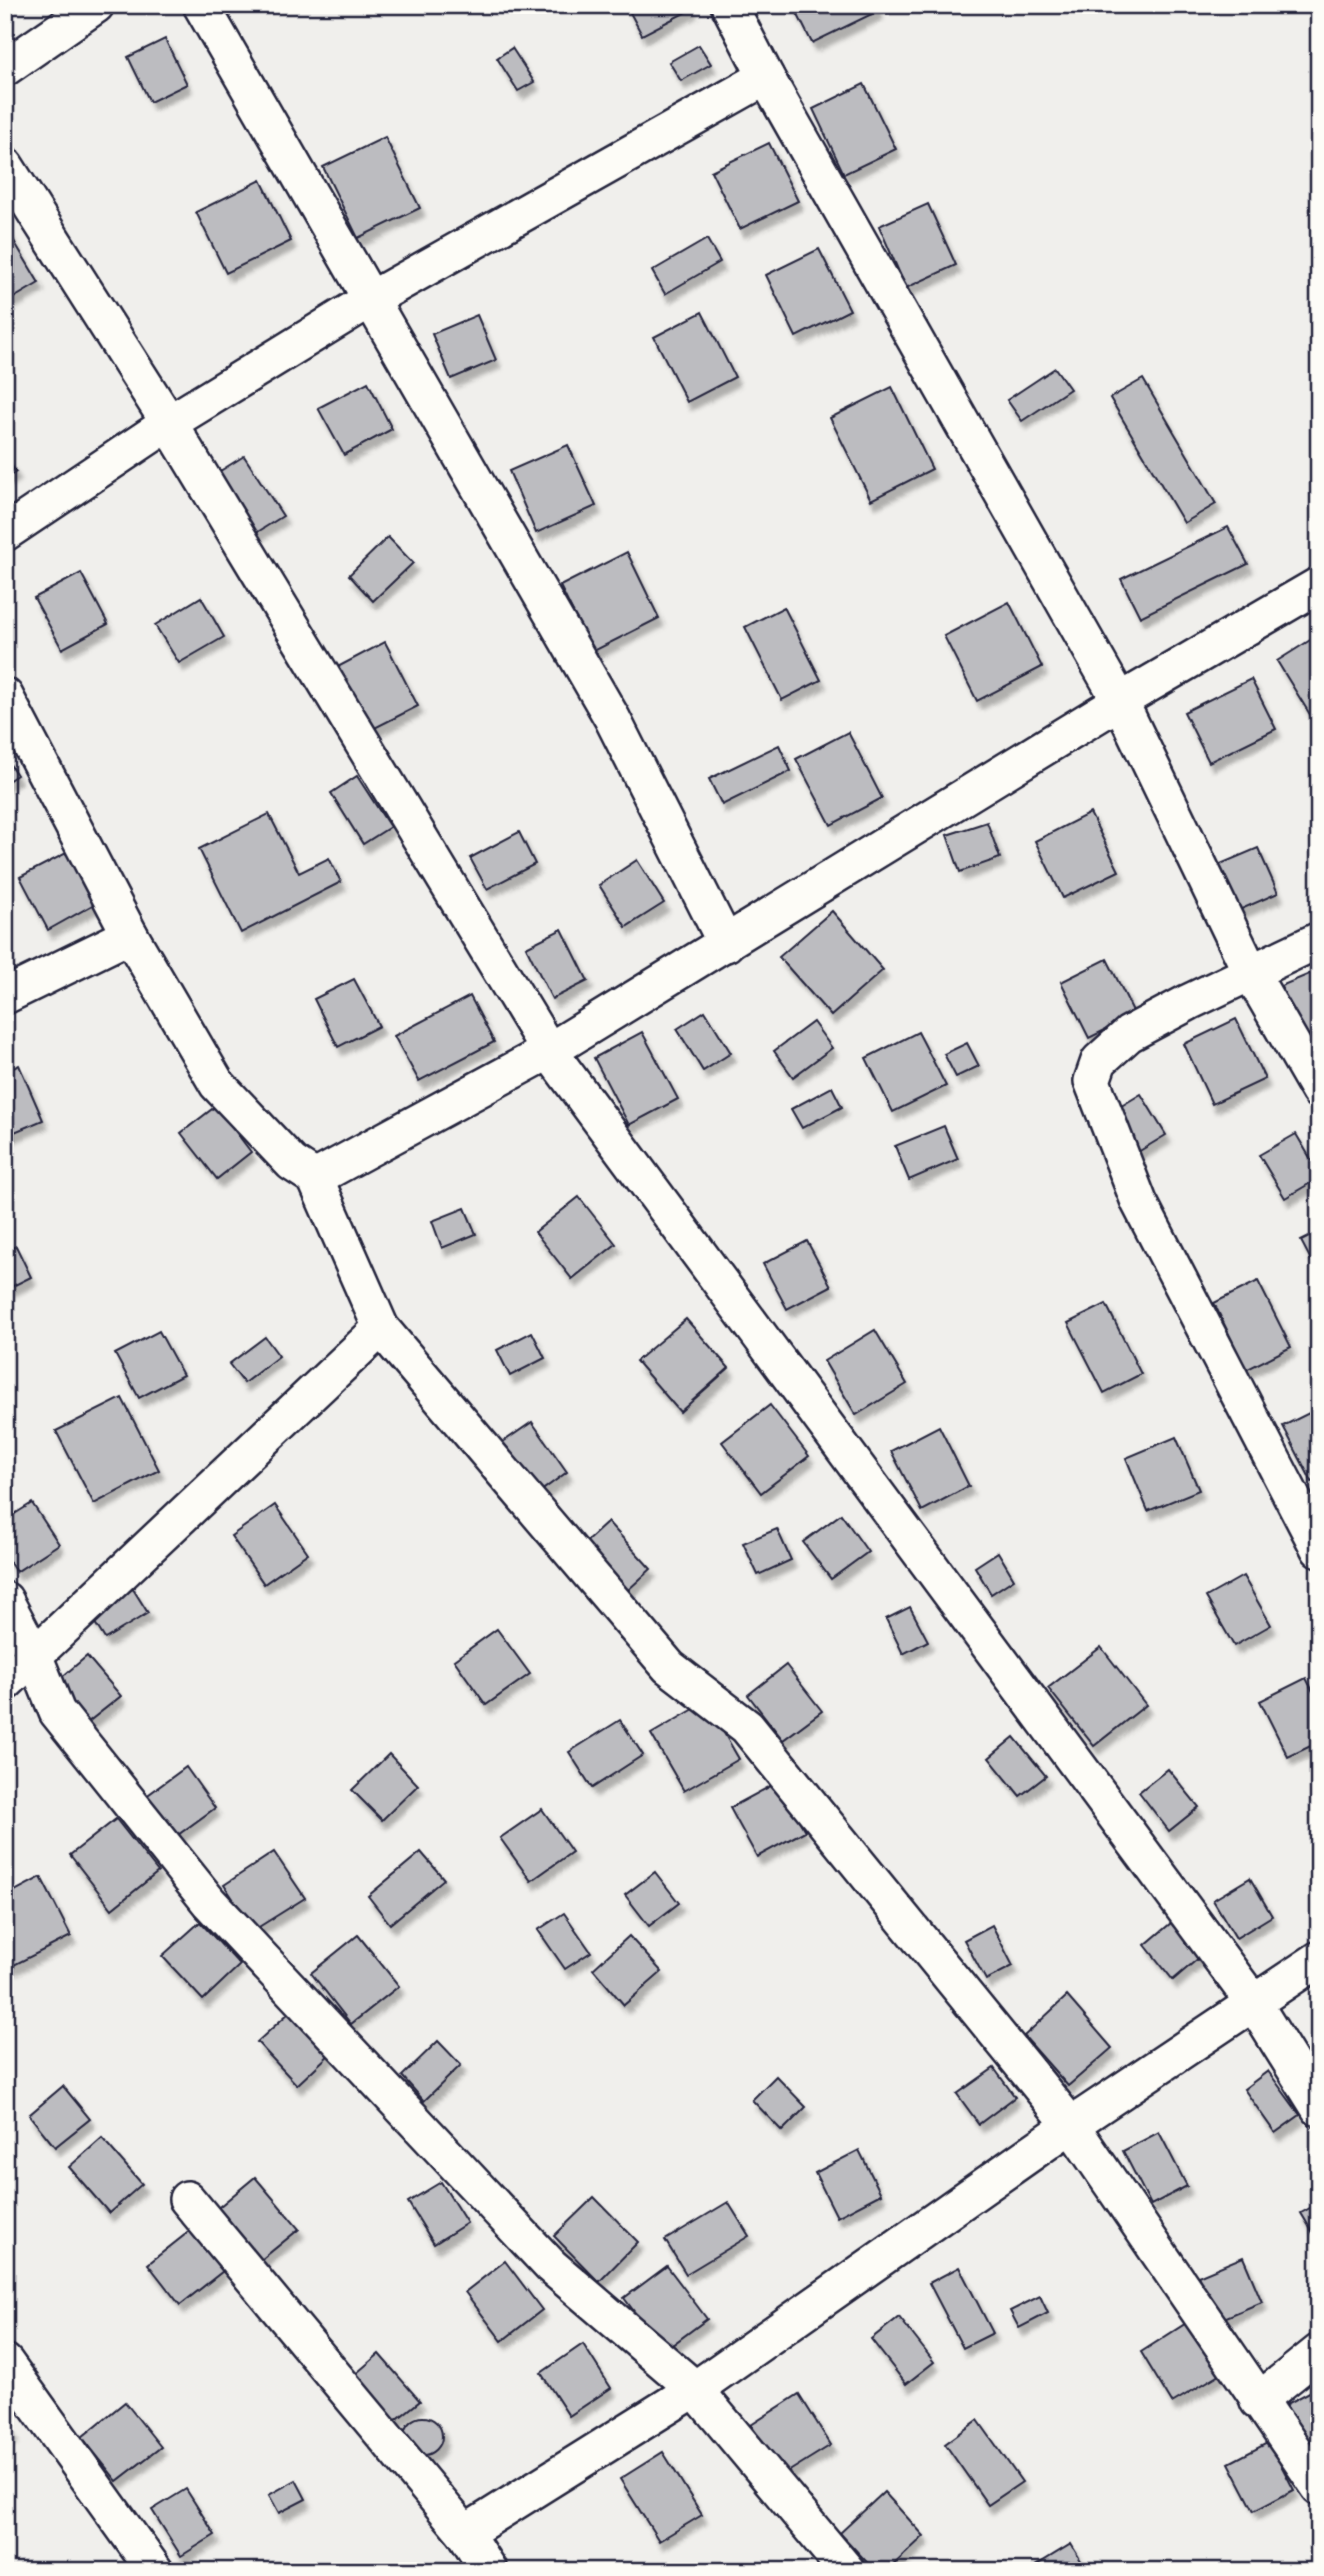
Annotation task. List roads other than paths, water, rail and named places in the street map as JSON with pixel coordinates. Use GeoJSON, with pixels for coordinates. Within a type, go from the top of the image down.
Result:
{"type":"FeatureCollection","features":[{"type":"Feature","properties":{"kind":"street"},"geometry":{"type":"LineString","coordinates":[[5,68],[96,5]]}},
{"type":"Feature","properties":{"kind":"street"},"geometry":{"type":"LineString","coordinates":[[201,5],[612,718],[726,944]]}},
{"type":"Feature","properties":{"kind":"street"},"geometry":{"type":"LineString","coordinates":[[729,5],[766,77],[1120,701],[1251,973],[1319,1091]]}},
{"type":"Feature","properties":{"kind":"street"},"geometry":{"type":"LineString","coordinates":[[5,533],[169,423],[370,299],[766,77]]}},
{"type":"Feature","properties":{"kind":"street"},"geometry":{"type":"LineString","coordinates":[[5,165],[169,423],[549,1051],[1253,2002],[1319,2108]]}},
{"type":"Feature","properties":{"kind":"street"},"geometry":{"type":"LineString","coordinates":[[315,1178],[549,1051],[1120,701],[1319,585]]}},
{"type":"Feature","properties":{"kind":"street"},"geometry":{"type":"LineString","coordinates":[[5,696],[130,935],[217,1084],[292,1164],[315,1178],[381,1328],[669,1667],[747,1727],[1071,2125],[1319,2487]]}},
{"type":"Feature","properties":{"kind":"street"},"geometry":{"type":"LineString","coordinates":[[5,996],[130,935]]}},
{"type":"Feature","properties":{"kind":"street"},"geometry":{"type":"LineString","coordinates":[[1319,940],[1129,1034],[1099,1061],[1092,1081],[1139,1202],[1319,1549]]}},
{"type":"Feature","properties":{"kind":"street"},"geometry":{"type":"LineString","coordinates":[[5,1683],[381,1328]]}},
{"type":"Feature","properties":{"kind":"street"},"geometry":{"type":"LineString","coordinates":[[5,1600],[34,1655],[57,1712],[209,1902],[551,2266],[695,2389],[847,2571]]}},
{"type":"Feature","properties":{"kind":"street"},"geometry":{"type":"LineString","coordinates":[[465,2533],[695,2389],[1071,2125],[1319,1959]]}},
{"type":"Feature","properties":{"kind":"street"},"geometry":{"type":"LineString","coordinates":[[187,2199],[465,2533],[489,2571]]}},
{"type":"Feature","properties":{"kind":"street"},"geometry":{"type":"LineString","coordinates":[[1258,2401],[1319,2352]]}},
{"type":"Feature","properties":{"kind":"street"},"geometry":{"type":"LineString","coordinates":[[5,2362],[155,2571]]}}]}
